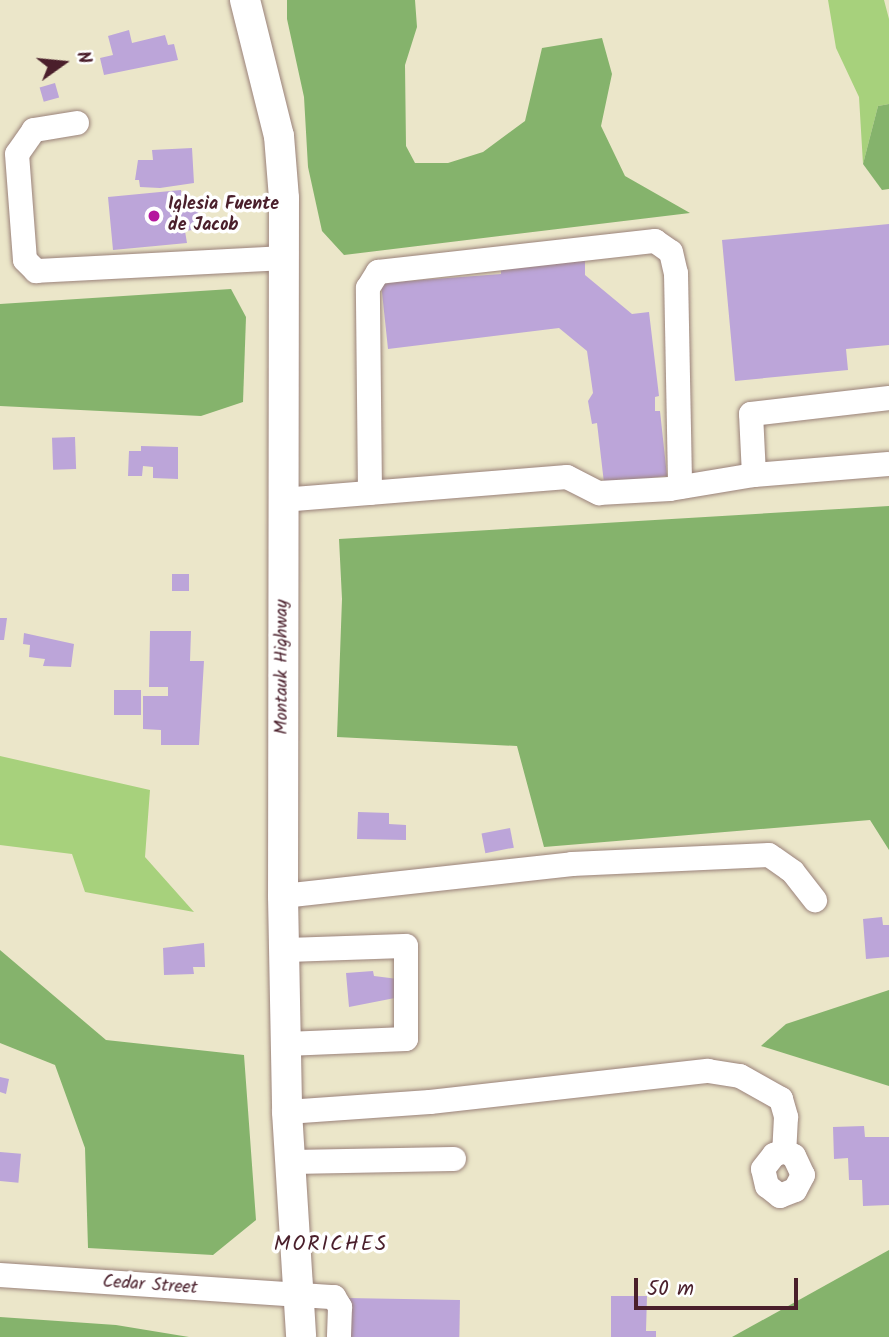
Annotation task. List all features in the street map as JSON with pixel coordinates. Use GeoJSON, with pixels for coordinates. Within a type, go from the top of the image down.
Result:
{"type":"FeatureCollection","features":[{"type":"Feature","properties":{"kind":"main road","name":"Montauk Highway"},"geometry":{"type":"LineString","coordinates":[[245,0],[279,136],[283,258],[282,896],[287,1112],[301,1337]]}},
{"type":"Feature","properties":{"kind":"street"},"geometry":{"type":"LineString","coordinates":[[77,123],[34,131],[24,139],[17,154],[25,260],[36,271],[283,258]]}},
{"type":"Feature","properties":{"kind":"street"},"geometry":{"type":"LineString","coordinates":[[370,493],[368,288],[378,272],[655,241],[671,253],[677,273],[680,487]]}},
{"type":"Feature","properties":{"kind":"street"},"geometry":{"type":"LineString","coordinates":[[754,475],[751,414],[889,398]]}},
{"type":"Feature","properties":{"kind":"street"},"geometry":{"type":"LineString","coordinates":[[282,500],[567,477],[599,493],[680,487],[754,475],[889,464]]}},
{"type":"Feature","properties":{"kind":"street"},"geometry":{"type":"LineString","coordinates":[[282,896],[572,864],[769,855],[793,873],[815,900]]}},
{"type":"Feature","properties":{"kind":"street"},"geometry":{"type":"LineString","coordinates":[[285,950],[406,946],[406,1039],[286,1044]]}},
{"type":"Feature","properties":{"kind":"street"},"geometry":{"type":"LineString","coordinates":[[287,1112],[430,1102],[708,1071],[740,1076],[781,1100],[786,1117],[784,1151]]}},
{"type":"Feature","properties":{"kind":"street"},"geometry":{"type":"LineString","coordinates":[[291,1161],[454,1159]]}},
{"type":"Feature","properties":{"kind":"street","name":"Cedar Street"},"geometry":{"type":"LineString","coordinates":[[0,1275],[300,1298],[334,1297],[340,1307],[339,1337]]}},
{"type":"Feature","properties":{"kind":"green space"},"geometry":{"type":"Polygon","coordinates":[[[287,0],[415,0],[417,27],[405,65],[406,146],[415,163],[448,163],[483,152],[525,121],[542,48],[602,38],[612,74],[601,126],[625,176],[690,213],[344,255],[322,231],[308,167],[304,97],[287,19],[287,0]]]}},
{"type":"Feature","properties":{"kind":"green space"},"geometry":{"type":"Polygon","coordinates":[[[828,0],[884,0],[889,19],[889,104],[878,106],[863,164],[859,97],[836,48],[828,0]]]}},
{"type":"Feature","properties":{"kind":"green space"},"geometry":{"type":"Polygon","coordinates":[[[889,104],[889,189],[882,190],[863,164],[878,106],[889,104]]]}},
{"type":"Feature","properties":{"kind":"green space"},"geometry":{"type":"Polygon","coordinates":[[[231,289],[246,317],[243,402],[201,416],[0,406],[0,304],[231,289]]]}},
{"type":"Feature","properties":{"kind":"green space"},"geometry":{"type":"Polygon","coordinates":[[[889,506],[889,850],[870,820],[544,847],[517,746],[337,737],[342,599],[339,539],[889,506]]]}},
{"type":"Feature","properties":{"kind":"green space"},"geometry":{"type":"Polygon","coordinates":[[[0,756],[150,790],[145,857],[194,912],[85,892],[72,854],[0,845],[0,756]]]}},
{"type":"Feature","properties":{"kind":"green space"},"geometry":{"type":"Polygon","coordinates":[[[0,950],[106,1040],[244,1055],[256,1220],[213,1255],[88,1248],[85,1148],[55,1065],[0,1043],[0,950]]]}},
{"type":"Feature","properties":{"kind":"green space"},"geometry":{"type":"Polygon","coordinates":[[[889,990],[889,1086],[761,1046],[786,1024],[889,990]]]}},
{"type":"Feature","properties":{"kind":"green space"},"geometry":{"type":"Polygon","coordinates":[[[889,1250],[889,1337],[732,1337],[889,1250]]]}},
{"type":"Feature","properties":{"kind":"green space"},"geometry":{"type":"Polygon","coordinates":[[[0,1317],[116,1325],[189,1337],[0,1337],[0,1317]]]}},
{"type":"Feature","properties":{"kind":"building"},"geometry":{"type":"Polygon","coordinates":[[[129,30],[132,43],[165,35],[168,45],[174,44],[178,60],[104,75],[100,58],[113,55],[108,36],[129,30]]]}},
{"type":"Feature","properties":{"kind":"building"},"geometry":{"type":"Polygon","coordinates":[[[55,83],[59,97],[44,102],[40,87],[55,83]]]}},
{"type":"Feature","properties":{"kind":"building"},"geometry":{"type":"Polygon","coordinates":[[[192,148],[194,183],[160,188],[140,187],[139,180],[135,180],[138,160],[153,160],[152,150],[192,148]]]}},
{"type":"Feature","properties":{"kind":"building","name":"Iglesia Fuente de Jacob"},"geometry":{"type":"Polygon","coordinates":[[[181,190],[183,203],[197,202],[200,229],[185,231],[187,243],[113,250],[108,197],[181,190]]]}},
{"type":"Feature","properties":{"kind":"building"},"geometry":{"type":"Polygon","coordinates":[[[889,224],[889,345],[846,349],[848,370],[735,381],[722,240],[889,224]]]}},
{"type":"Feature","properties":{"kind":"building"},"geometry":{"type":"Polygon","coordinates":[[[585,259],[585,275],[632,314],[649,312],[659,396],[655,397],[655,411],[660,411],[667,476],[604,483],[597,423],[592,424],[588,401],[593,393],[587,351],[559,328],[388,349],[381,283],[501,274],[501,270],[585,259]]]}},
{"type":"Feature","properties":{"kind":"building"},"geometry":{"type":"Polygon","coordinates":[[[75,437],[76,469],[53,470],[52,438],[75,437]]]}},
{"type":"Feature","properties":{"kind":"building"},"geometry":{"type":"Polygon","coordinates":[[[141,446],[178,447],[178,479],[153,478],[153,467],[143,466],[142,476],[128,476],[129,451],[141,451],[141,446]]]}},
{"type":"Feature","properties":{"kind":"building"},"geometry":{"type":"Polygon","coordinates":[[[172,574],[189,574],[189,591],[172,591],[172,574]]]}},
{"type":"Feature","properties":{"kind":"building"},"geometry":{"type":"Polygon","coordinates":[[[0,618],[7,618],[4,640],[0,640],[0,618]]]}},
{"type":"Feature","properties":{"kind":"building"},"geometry":{"type":"Polygon","coordinates":[[[150,631],[191,631],[190,661],[204,661],[199,745],[161,745],[161,730],[143,729],[143,696],[168,696],[168,687],[149,687],[150,631]]]}},
{"type":"Feature","properties":{"kind":"building"},"geometry":{"type":"Polygon","coordinates":[[[24,633],[74,644],[71,667],[43,666],[45,659],[29,657],[30,645],[23,644],[24,633]]]}},
{"type":"Feature","properties":{"kind":"building"},"geometry":{"type":"Polygon","coordinates":[[[114,690],[141,690],[141,715],[114,715],[114,690]]]}},
{"type":"Feature","properties":{"kind":"building"},"geometry":{"type":"Polygon","coordinates":[[[358,812],[389,813],[389,824],[406,825],[406,840],[357,839],[358,812]]]}},
{"type":"Feature","properties":{"kind":"building"},"geometry":{"type":"Polygon","coordinates":[[[510,828],[514,848],[485,853],[482,834],[510,828]]]}},
{"type":"Feature","properties":{"kind":"building"},"geometry":{"type":"Polygon","coordinates":[[[882,917],[883,925],[889,925],[889,957],[866,959],[863,919],[882,917]]]}},
{"type":"Feature","properties":{"kind":"building"},"geometry":{"type":"Polygon","coordinates":[[[204,943],[205,967],[193,967],[194,974],[164,975],[163,948],[204,943]]]}},
{"type":"Feature","properties":{"kind":"building"},"geometry":{"type":"Polygon","coordinates":[[[373,971],[374,976],[398,979],[400,997],[349,1007],[346,973],[373,971]]]}},
{"type":"Feature","properties":{"kind":"building"},"geometry":{"type":"Polygon","coordinates":[[[0,1077],[9,1079],[6,1094],[0,1092],[0,1077]]]}},
{"type":"Feature","properties":{"kind":"building"},"geometry":{"type":"Polygon","coordinates":[[[864,1126],[865,1137],[889,1137],[889,1205],[863,1206],[862,1180],[849,1180],[848,1158],[834,1159],[833,1127],[864,1126]]]}},
{"type":"Feature","properties":{"kind":"building"},"geometry":{"type":"Polygon","coordinates":[[[0,1152],[21,1154],[18,1183],[0,1181],[0,1152]]]}},
{"type":"Feature","properties":{"kind":"building"},"geometry":{"type":"Polygon","coordinates":[[[611,1296],[647,1296],[646,1331],[656,1331],[656,1337],[611,1337],[611,1296]]]}},
{"type":"Feature","properties":{"kind":"building"},"geometry":{"type":"Polygon","coordinates":[[[347,1298],[460,1300],[459,1337],[346,1337],[347,1298]]]}},
{"type":"Feature","properties":{"kind":"place","name":"Iglesia Fuente de Jacob"},"geometry":{"type":"Point","coordinates":[154,216]}},
{"type":"Feature","properties":{"kind":"district","name":"MORICHES"},"geometry":{"type":"Point","coordinates":[331,1245]}}]}
